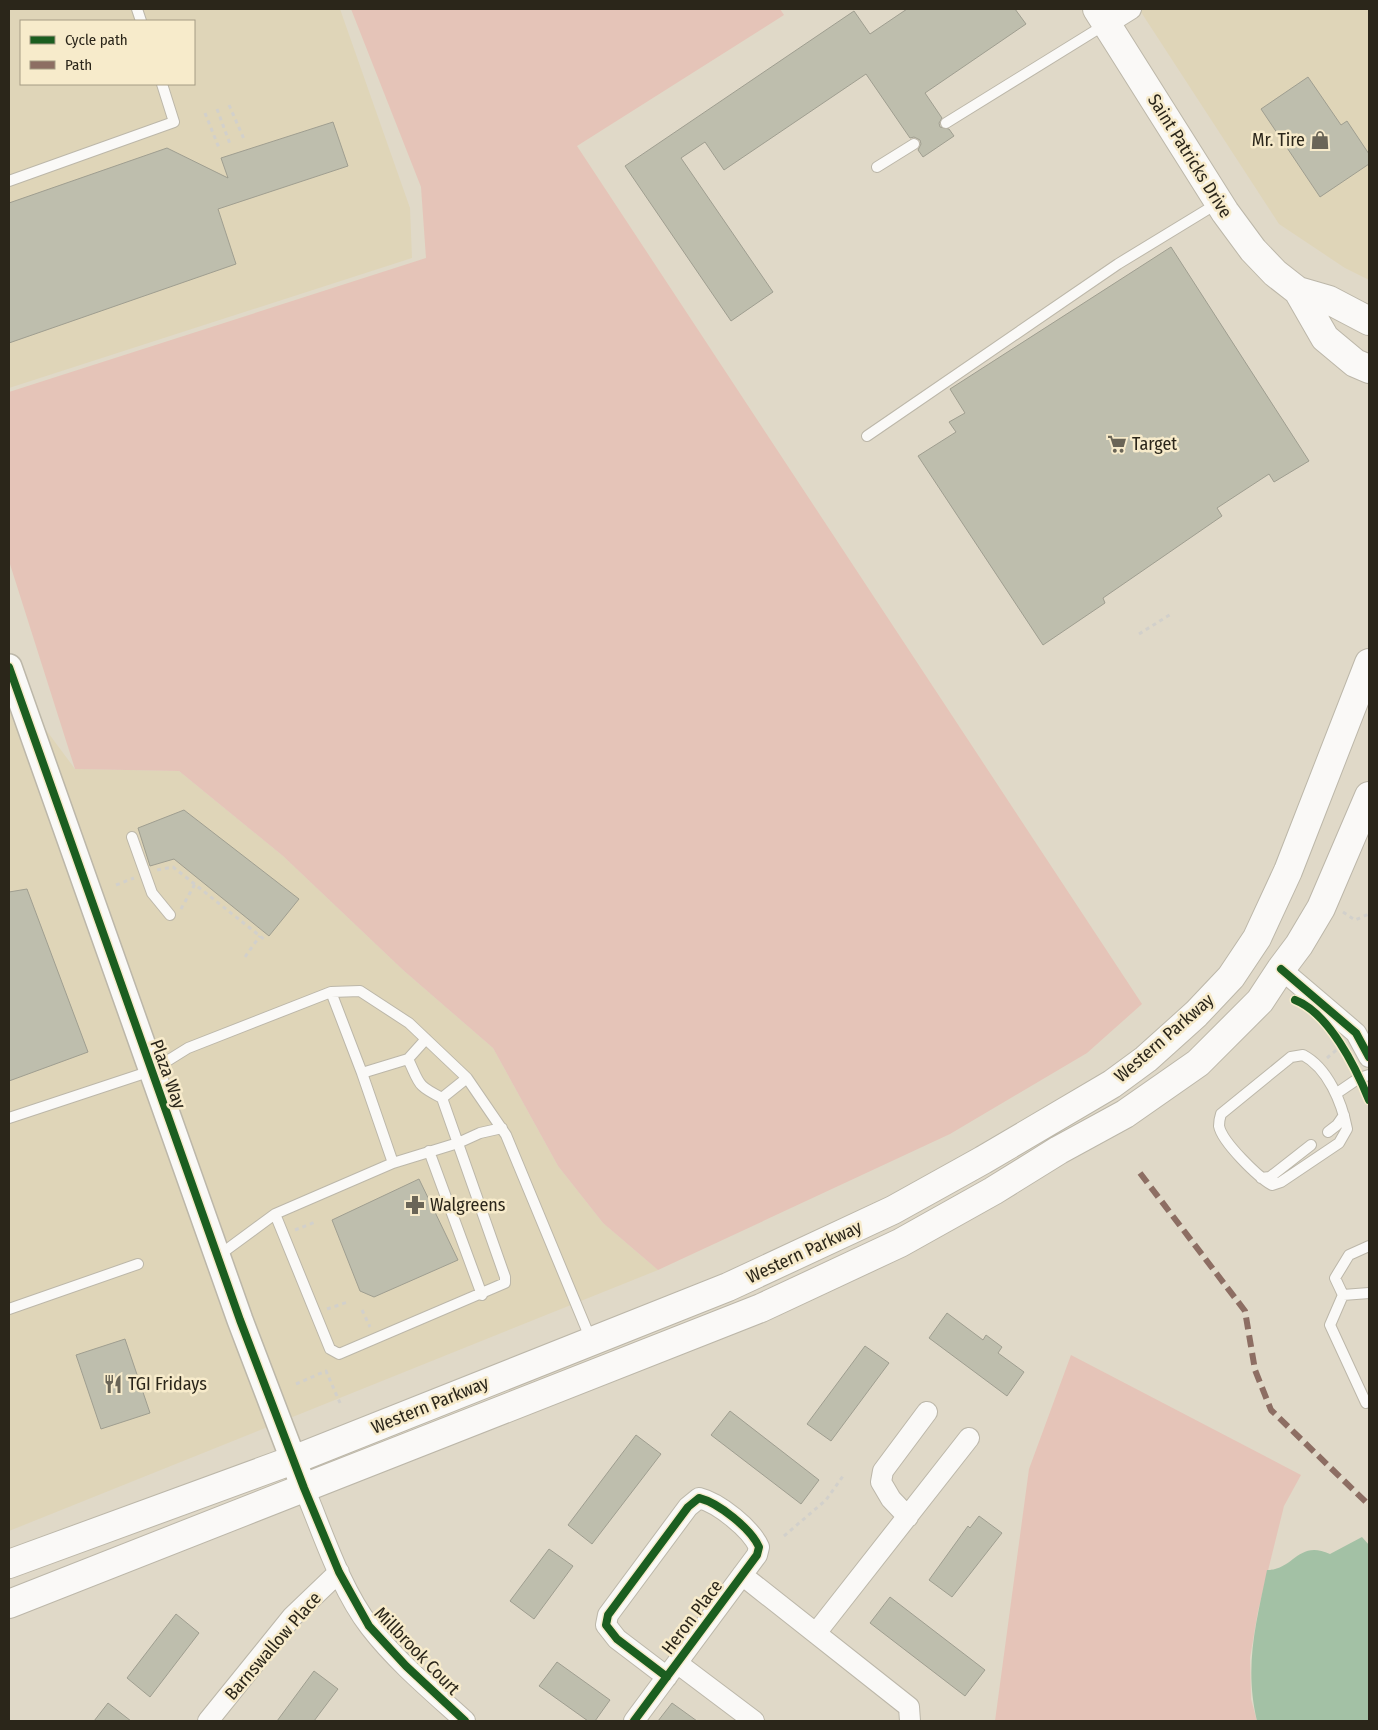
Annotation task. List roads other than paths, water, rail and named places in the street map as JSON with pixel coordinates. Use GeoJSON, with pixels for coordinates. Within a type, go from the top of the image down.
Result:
{"type":"FeatureCollection","features":[{"type":"Feature","properties":{"kind":"main road","name":"Saint Patricks Drive"},"geometry":{"type":"LineString","coordinates":[[1102,16],[1219,203],[1253,250],[1275,273],[1298,291],[1329,300],[1369,321]]}},
{"type":"Feature","properties":{"kind":"main road","name":"Saint Patricks Drive"},"geometry":{"type":"LineString","coordinates":[[1298,291],[1325,338],[1365,370]]}},
{"type":"Feature","properties":{"kind":"main road","name":"Western Parkway"},"geometry":{"type":"LineString","coordinates":[[9,1564],[293,1460],[728,1287],[893,1210],[983,1160],[1112,1084],[1146,1059],[1196,1014],[1231,977],[1257,938],[1288,871],[1369,663]]}},
{"type":"Feature","properties":{"kind":"main road","name":"Western Parkway"},"geometry":{"type":"LineString","coordinates":[[9,1604],[761,1308],[900,1243],[994,1191],[1059,1150],[1125,1114],[1177,1079],[1219,1044],[1260,1001],[1280,969],[1299,945],[1320,908],[1369,796]]}},
{"type":"Feature","properties":{"kind":"street"},"geometry":{"type":"LineString","coordinates":[[1102,16],[1131,9]]}},
{"type":"Feature","properties":{"kind":"street","name":"Plaza Way"},"geometry":{"type":"LineString","coordinates":[[9,667],[217,1256],[304,1488]]}},
{"type":"Feature","properties":{"kind":"street"},"geometry":{"type":"LineString","coordinates":[[1280,969],[1356,1033],[1369,1057]]}},
{"type":"Feature","properties":{"kind":"street"},"geometry":{"type":"LineString","coordinates":[[908,1516],[885,1491],[881,1482],[882,1476],[883,1471],[927,1412]]}},
{"type":"Feature","properties":{"kind":"street"},"geometry":{"type":"LineString","coordinates":[[816,1633],[970,1438]]}},
{"type":"Feature","properties":{"kind":"street","name":"Millbrook Court"},"geometry":{"type":"LineString","coordinates":[[304,1488],[339,1572],[362,1614],[375,1633],[406,1666],[465,1721]]}},
{"type":"Feature","properties":{"kind":"street","name":"Heron Place"},"geometry":{"type":"LineString","coordinates":[[634,1721],[672,1670],[757,1555],[759,1547],[754,1536],[710,1501],[698,1498],[688,1508],[608,1615],[606,1625],[617,1639],[672,1670]]}},
{"type":"Feature","properties":{"kind":"street","name":"Barnswallow Place"},"geometry":{"type":"LineString","coordinates":[[208,1721],[292,1617],[339,1572]]}},
{"type":"Feature","properties":{"kind":"street"},"geometry":{"type":"LineString","coordinates":[[742,1575],[909,1707],[910,1721]]}},
{"type":"Feature","properties":{"kind":"street"},"geometry":{"type":"LineString","coordinates":[[672,1670],[754,1721]]}},
{"type":"Feature","properties":{"kind":"lane"},"geometry":{"type":"LineString","coordinates":[[946,123],[1102,16]]}},
{"type":"Feature","properties":{"kind":"lane"},"geometry":{"type":"LineString","coordinates":[[9,181],[174,122],[162,85]]}},
{"type":"Feature","properties":{"kind":"lane"},"geometry":{"type":"LineString","coordinates":[[877,167],[914,144]]}},
{"type":"Feature","properties":{"kind":"lane"},"geometry":{"type":"LineString","coordinates":[[867,436],[1110,270],[1219,203]]}},
{"type":"Feature","properties":{"kind":"lane"},"geometry":{"type":"LineString","coordinates":[[132,837],[152,892],[174,914]]}},
{"type":"Feature","properties":{"kind":"lane"},"geometry":{"type":"LineString","coordinates":[[9,1118],[151,1071],[188,1048],[331,992],[360,991],[410,1023],[467,1078],[502,1128],[592,1341]]}},
{"type":"Feature","properties":{"kind":"lane"},"geometry":{"type":"LineString","coordinates":[[331,992],[394,1163]]}},
{"type":"Feature","properties":{"kind":"lane"},"geometry":{"type":"LineString","coordinates":[[362,1073],[408,1059],[426,1039]]}},
{"type":"Feature","properties":{"kind":"lane"},"geometry":{"type":"LineString","coordinates":[[1304,1055],[1312,1060],[1337,1094],[1344,1116],[1347,1129],[1339,1143],[1281,1182],[1272,1185],[1260,1178],[1224,1136],[1219,1125],[1221,1114],[1291,1057],[1304,1055]]}},
{"type":"Feature","properties":{"kind":"lane"},"geometry":{"type":"LineString","coordinates":[[408,1059],[420,1086],[430,1094],[442,1098]]}},
{"type":"Feature","properties":{"kind":"lane"},"geometry":{"type":"LineString","coordinates":[[1337,1094],[1364,1076]]}},
{"type":"Feature","properties":{"kind":"lane"},"geometry":{"type":"LineString","coordinates":[[442,1098],[467,1078]]}},
{"type":"Feature","properties":{"kind":"lane"},"geometry":{"type":"LineString","coordinates":[[274,1214],[284,1234],[330,1349],[334,1352],[346,1352],[503,1285],[505,1276],[442,1098]]}},
{"type":"Feature","properties":{"kind":"lane"},"geometry":{"type":"LineString","coordinates":[[1328,1132],[1338,1125],[1344,1116]]}},
{"type":"Feature","properties":{"kind":"lane"},"geometry":{"type":"LineString","coordinates":[[217,1256],[274,1214],[394,1163],[458,1143],[480,1133],[502,1128]]}},
{"type":"Feature","properties":{"kind":"lane"},"geometry":{"type":"LineString","coordinates":[[1260,1178],[1270,1177],[1311,1144]]}},
{"type":"Feature","properties":{"kind":"lane"},"geometry":{"type":"LineString","coordinates":[[429,1151],[482,1295]]}},
{"type":"Feature","properties":{"kind":"lane"},"geometry":{"type":"LineString","coordinates":[[1343,1295],[1334,1278],[1349,1255],[1369,1246]]}},
{"type":"Feature","properties":{"kind":"lane"},"geometry":{"type":"LineString","coordinates":[[9,1309],[138,1264]]}},
{"type":"Feature","properties":{"kind":"lane"},"geometry":{"type":"LineString","coordinates":[[1343,1295],[1369,1293]]}},
{"type":"Feature","properties":{"kind":"lane"},"geometry":{"type":"LineString","coordinates":[[1343,1295],[1330,1324],[1366,1403]]}},
{"type":"Feature","properties":{"kind":"place","name":"Mr. Tire"},"geometry":{"type":"Point","coordinates":[1320,140]}},
{"type":"Feature","properties":{"kind":"place","name":"Target"},"geometry":{"type":"Point","coordinates":[1117,444]}},
{"type":"Feature","properties":{"kind":"place","name":"Walgreens"},"geometry":{"type":"Point","coordinates":[415,1205]}},
{"type":"Feature","properties":{"kind":"place","name":"TGI Fridays"},"geometry":{"type":"Point","coordinates":[113,1384]}}]}
